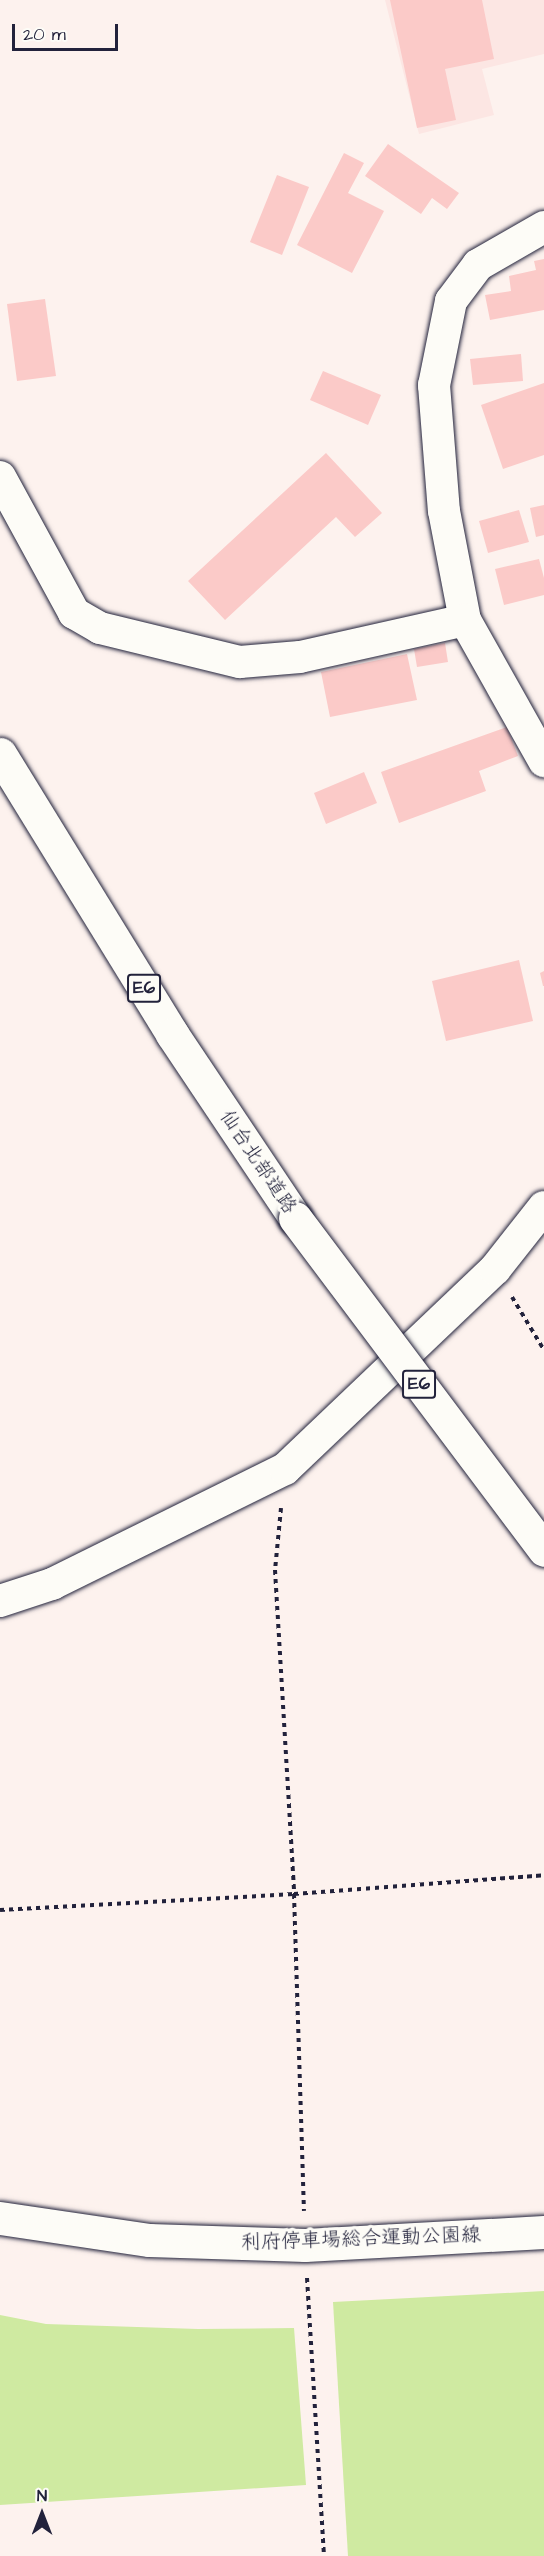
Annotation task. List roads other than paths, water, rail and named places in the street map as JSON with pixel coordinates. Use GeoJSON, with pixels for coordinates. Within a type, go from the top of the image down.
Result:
{"type":"FeatureCollection","features":[{"type":"Feature","properties":{"kind":"main road","name":"仙台北部道路"},"geometry":{"type":"LineString","coordinates":[[0,754],[172,1034],[295,1218],[544,1550]]}},
{"type":"Feature","properties":{"kind":"main road","name":"利府停車場総合運動公園線"},"geometry":{"type":"LineString","coordinates":[[0,2218],[149,2240],[305,2245],[544,2232]]}},
{"type":"Feature","properties":{"kind":"street"},"geometry":{"type":"LineString","coordinates":[[544,227],[478,265],[451,301],[434,385],[444,511],[465,620],[544,761]]}},
{"type":"Feature","properties":{"kind":"street"},"geometry":{"type":"LineString","coordinates":[[0,477],[74,613],[100,628],[240,662],[300,657],[465,620]]}},
{"type":"Feature","properties":{"kind":"street"},"geometry":{"type":"LineString","coordinates":[[0,1601],[52,1584],[285,1469],[495,1269],[544,1207]]}}]}
